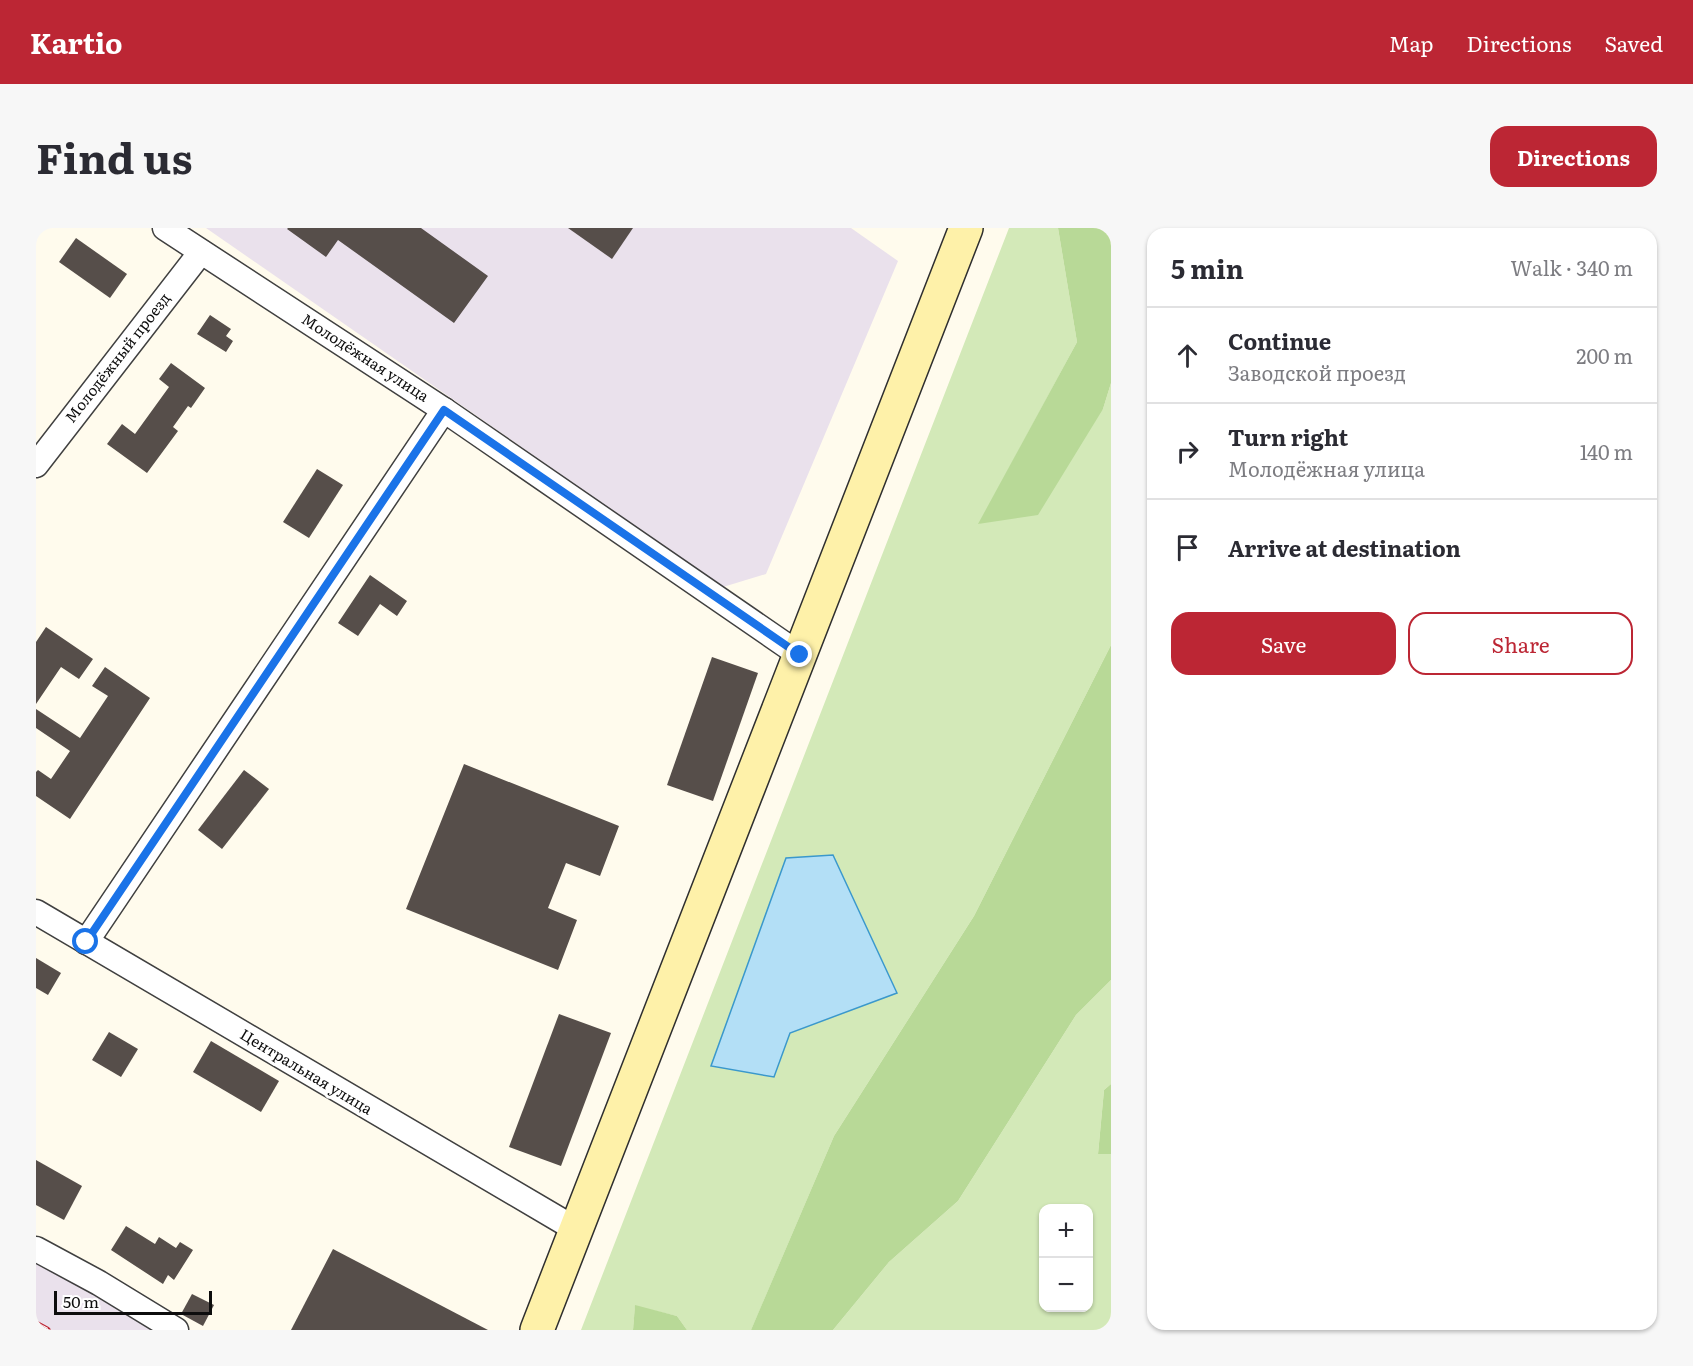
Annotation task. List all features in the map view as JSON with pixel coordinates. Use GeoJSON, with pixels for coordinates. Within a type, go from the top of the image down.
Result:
{"type":"FeatureCollection","features":[{"type":"Feature","properties":{"kind":"main road"},"geometry":{"type":"LineString","coordinates":[[537,1330],[966,228]]}},
{"type":"Feature","properties":{"kind":"street","name":"Молодёжная улица"},"geometry":{"type":"LineString","coordinates":[[165,228],[444,410],[800,655]]}},
{"type":"Feature","properties":{"kind":"street","name":"Молодёжный проезд"},"geometry":{"type":"LineString","coordinates":[[36,465],[201,252]]}},
{"type":"Feature","properties":{"kind":"street"},"geometry":{"type":"LineString","coordinates":[[86,942],[444,410]]}},
{"type":"Feature","properties":{"kind":"street","name":"Центральная улица"},"geometry":{"type":"LineString","coordinates":[[36,912],[577,1230]]}},
{"type":"Feature","properties":{"kind":"street"},"geometry":{"type":"LineString","coordinates":[[36,1249],[99,1283],[176,1330]]}},
{"type":"Feature","properties":{"kind":"shaded area"},"geometry":{"type":"Polygon","coordinates":[[[206,228],[851,228],[898,261],[766,574],[723,587],[206,228]]]}},
{"type":"Feature","properties":{"kind":"shaded area"},"geometry":{"type":"Polygon","coordinates":[[[36,1261],[171,1330],[36,1330],[36,1261]]]}},
{"type":"Feature","properties":{"kind":"green space"},"geometry":{"type":"Polygon","coordinates":[[[1009,228],[1058,228],[1077,342],[979,524],[1103,409],[1111,383],[1111,645],[974,916],[834,1136],[751,1330],[687,1330],[677,1316],[635,1306],[633,1330],[581,1330],[1009,228]],[[833,855],[790,1033],[897,992],[833,855]]]}},
{"type":"Feature","properties":{"kind":"green space"},"geometry":{"type":"Polygon","coordinates":[[[1058,228],[1111,228],[1111,383],[1103,409],[1038,515],[978,524],[1077,342],[1058,228]]]}},
{"type":"Feature","properties":{"kind":"green space"},"geometry":{"type":"Polygon","coordinates":[[[1111,645],[1111,980],[1076,1015],[958,1201],[889,1262],[833,1330],[751,1330],[834,1136],[974,916],[1111,645]]]}},
{"type":"Feature","properties":{"kind":"green space"},"geometry":{"type":"Polygon","coordinates":[[[1111,980],[1111,1084],[1104,1090],[1098,1154],[1111,1154],[1111,1330],[833,1330],[889,1262],[958,1201],[1076,1015],[1111,980]]]}},
{"type":"Feature","properties":{"kind":"green space"},"geometry":{"type":"Polygon","coordinates":[[[1111,1084],[1111,1154],[1098,1154],[1104,1090],[1111,1084]]]}},
{"type":"Feature","properties":{"kind":"green space"},"geometry":{"type":"Polygon","coordinates":[[[635,1305],[677,1316],[687,1330],[633,1330],[635,1305]]]}},
{"type":"Feature","properties":{"kind":"water"},"geometry":{"type":"Polygon","coordinates":[[[833,855],[897,993],[790,1033],[774,1077],[711,1066],[786,858],[833,855]]]}},
{"type":"Feature","properties":{"kind":"building"},"geometry":{"type":"Polygon","coordinates":[[[288,228],[421,228],[488,276],[454,323],[338,240],[326,257],[288,228]]]}},
{"type":"Feature","properties":{"kind":"building"},"geometry":{"type":"Polygon","coordinates":[[[568,228],[633,228],[612,259],[568,228]]]}},
{"type":"Feature","properties":{"kind":"building"},"geometry":{"type":"Polygon","coordinates":[[[76,238],[127,274],[110,298],[59,262],[76,238]]]}},
{"type":"Feature","properties":{"kind":"building"},"geometry":{"type":"Polygon","coordinates":[[[210,315],[231,329],[226,336],[233,341],[226,352],[197,334],[210,315]]]}},
{"type":"Feature","properties":{"kind":"building"},"geometry":{"type":"Polygon","coordinates":[[[171,363],[205,388],[191,408],[188,406],[173,427],[178,431],[147,473],[107,444],[122,424],[135,434],[169,387],[159,379],[171,363]]]}},
{"type":"Feature","properties":{"kind":"building"},"geometry":{"type":"Polygon","coordinates":[[[317,469],[343,485],[309,538],[283,522],[317,469]]]}},
{"type":"Feature","properties":{"kind":"building"},"geometry":{"type":"Polygon","coordinates":[[[370,575],[407,601],[397,616],[380,604],[358,636],[338,623],[370,575]]]}},
{"type":"Feature","properties":{"kind":"building"},"geometry":{"type":"Polygon","coordinates":[[[46,627],[93,659],[79,679],[61,667],[36,704],[36,642],[46,627]]]}},
{"type":"Feature","properties":{"kind":"building"},"geometry":{"type":"Polygon","coordinates":[[[712,657],[758,673],[713,801],[667,785],[712,657]]]}},
{"type":"Feature","properties":{"kind":"building"},"geometry":{"type":"Polygon","coordinates":[[[105,667],[150,698],[70,819],[36,796],[36,772],[38,770],[51,779],[70,751],[36,728],[36,709],[80,738],[108,696],[92,686],[105,667]]]}},
{"type":"Feature","properties":{"kind":"building"},"geometry":{"type":"Polygon","coordinates":[[[464,764],[619,826],[600,876],[566,863],[548,908],[577,920],[558,970],[406,909],[464,764]]]}},
{"type":"Feature","properties":{"kind":"building"},"geometry":{"type":"Polygon","coordinates":[[[244,770],[269,789],[222,849],[198,830],[244,770]]]}},
{"type":"Feature","properties":{"kind":"building"},"geometry":{"type":"Polygon","coordinates":[[[36,958],[61,973],[48,995],[36,988],[36,958]]]}},
{"type":"Feature","properties":{"kind":"building"},"geometry":{"type":"Polygon","coordinates":[[[559,1014],[611,1033],[561,1166],[509,1147],[559,1014]]]}},
{"type":"Feature","properties":{"kind":"building"},"geometry":{"type":"Polygon","coordinates":[[[109,1032],[138,1049],[121,1077],[92,1060],[109,1032]]]}},
{"type":"Feature","properties":{"kind":"building"},"geometry":{"type":"Polygon","coordinates":[[[211,1041],[279,1081],[261,1112],[193,1072],[211,1041]]]}},
{"type":"Feature","properties":{"kind":"building"},"geometry":{"type":"Polygon","coordinates":[[[36,1160],[82,1186],[64,1220],[36,1205],[36,1160]]]}},
{"type":"Feature","properties":{"kind":"building"},"geometry":{"type":"Polygon","coordinates":[[[126,1226],[155,1244],[159,1237],[176,1248],[180,1242],[193,1250],[174,1280],[168,1275],[163,1284],[111,1250],[126,1226]]]}},
{"type":"Feature","properties":{"kind":"building"},"geometry":{"type":"Polygon","coordinates":[[[333,1249],[488,1330],[291,1330],[333,1249]]]}},
{"type":"Feature","properties":{"kind":"building"},"geometry":{"type":"Polygon","coordinates":[[[192,1294],[214,1305],[203,1326],[181,1314],[192,1294]]]}},
{"type":"Feature","properties":{"kind":"railway"},"geometry":{"type":"LineString","coordinates":[[36,1324],[47,1330]]}},
{"type":"Feature","properties":{"kind":"route"},"geometry":{"type":"LineString","coordinates":[[86,942],[444,410],[800,655]]}}]}
